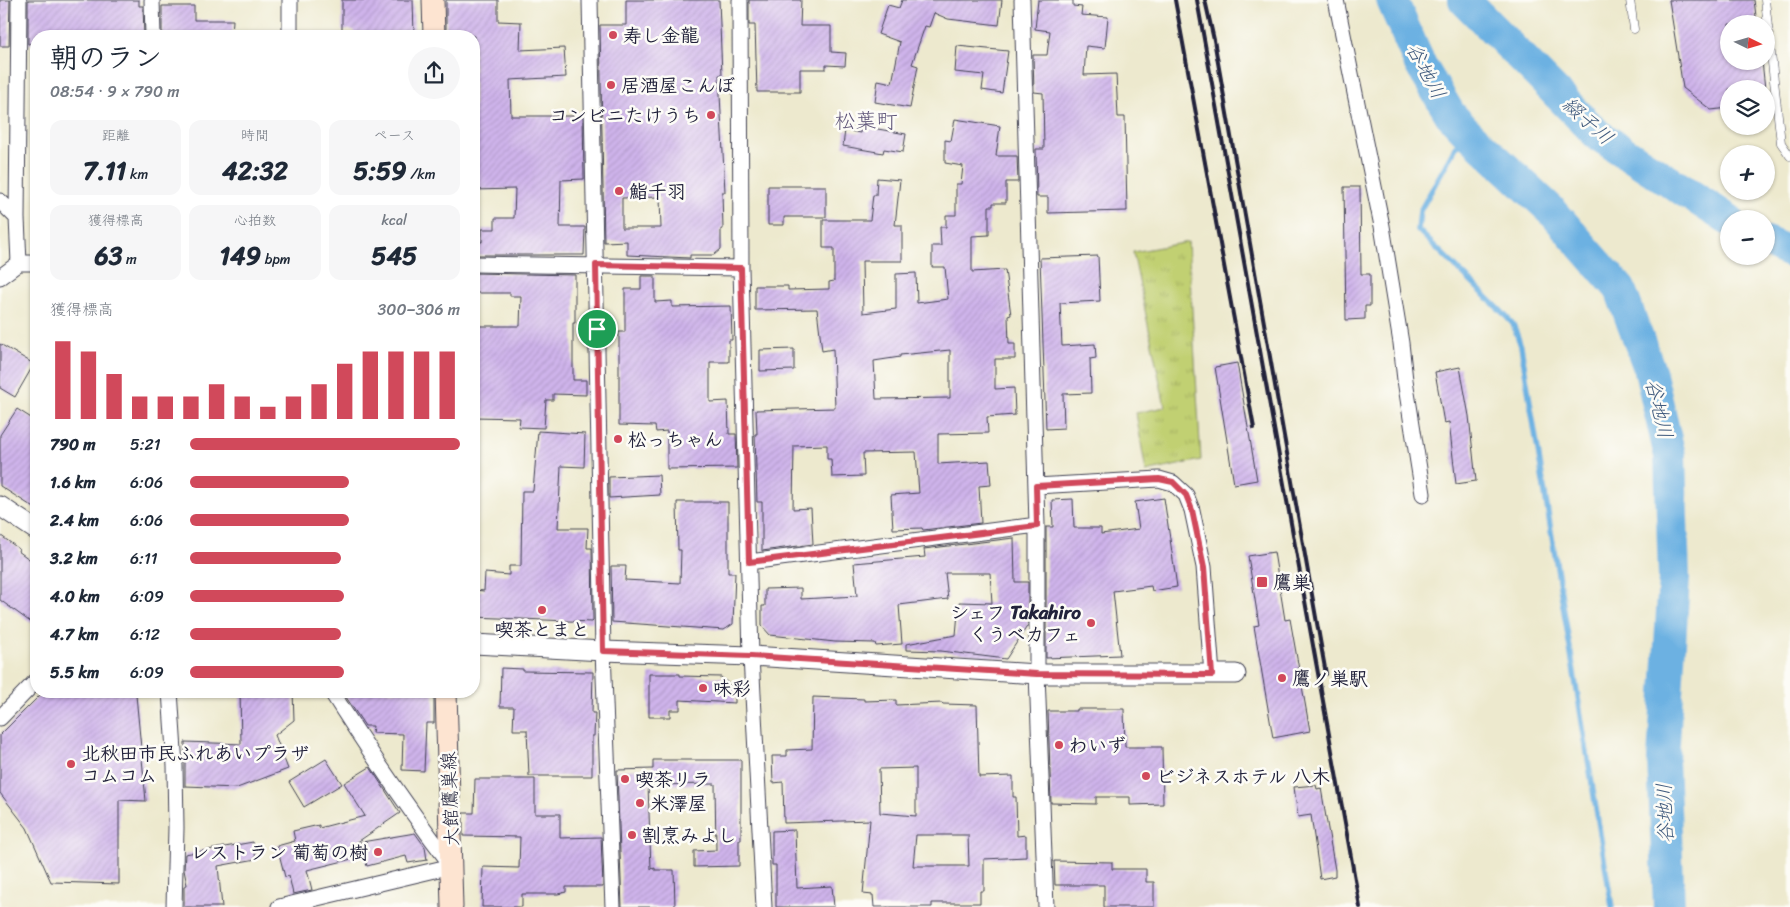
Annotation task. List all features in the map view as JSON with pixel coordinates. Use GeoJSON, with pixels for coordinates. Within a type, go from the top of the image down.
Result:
{"type":"FeatureCollection","features":[{"type":"Feature","properties":{"kind":"main road"},"geometry":{"type":"LineString","coordinates":[[433,0],[434,30]]}},
{"type":"Feature","properties":{"kind":"main road","name":"大館鷹巣線"},"geometry":{"type":"LineString","coordinates":[[446,698],[452,907]]}},
{"type":"Feature","properties":{"kind":"street"},"geometry":{"type":"LineString","coordinates":[[18,0],[17,218],[19,263]]}},
{"type":"Feature","properties":{"kind":"street"},"geometry":{"type":"LineString","coordinates":[[152,0],[153,30]]}},
{"type":"Feature","properties":{"kind":"street"},"geometry":{"type":"LineString","coordinates":[[290,0],[290,30]]}},
{"type":"Feature","properties":{"kind":"street"},"geometry":{"type":"LineString","coordinates":[[590,0],[603,651],[613,907]]}},
{"type":"Feature","properties":{"kind":"street"},"geometry":{"type":"LineString","coordinates":[[740,0],[741,268],[751,656],[764,907]]}},
{"type":"Feature","properties":{"kind":"street"},"geometry":{"type":"LineString","coordinates":[[1022,0],[1037,526],[1037,674],[1046,907]]}},
{"type":"Feature","properties":{"kind":"street"},"geometry":{"type":"LineString","coordinates":[[1336,0],[1382,226],[1423,494]]}},
{"type":"Feature","properties":{"kind":"street"},"geometry":{"type":"LineString","coordinates":[[0,201],[17,218]]}},
{"type":"Feature","properties":{"kind":"street"},"geometry":{"type":"LineString","coordinates":[[0,276],[19,263],[30,263]]}},
{"type":"Feature","properties":{"kind":"street"},"geometry":{"type":"LineString","coordinates":[[480,264],[741,268]]}},
{"type":"Feature","properties":{"kind":"street"},"geometry":{"type":"LineString","coordinates":[[1036,486],[1159,479],[1173,482],[1186,495],[1192,510],[1204,567],[1212,675]]}},
{"type":"Feature","properties":{"kind":"street"},"geometry":{"type":"LineString","coordinates":[[0,506],[30,526]]}},
{"type":"Feature","properties":{"kind":"street"},"geometry":{"type":"LineString","coordinates":[[749,562],[1037,526]]}},
{"type":"Feature","properties":{"kind":"street"},"geometry":{"type":"LineString","coordinates":[[480,644],[751,656],[1037,674],[1236,674]]}},
{"type":"Feature","properties":{"kind":"street"},"geometry":{"type":"LineString","coordinates":[[0,718],[30,687]]}},
{"type":"Feature","properties":{"kind":"street"},"geometry":{"type":"LineString","coordinates":[[170,698],[175,766],[174,907]]}},
{"type":"Feature","properties":{"kind":"street"},"geometry":{"type":"LineString","coordinates":[[279,907],[452,866],[371,754],[335,698]]}},
{"type":"Feature","properties":{"kind":"lane"},"geometry":{"type":"LineString","coordinates":[[1630,0],[1634,29]]}},
{"type":"Feature","properties":{"kind":"lane"},"geometry":{"type":"LineString","coordinates":[[1765,0],[1781,143],[1790,156]]}},
{"type":"Feature","properties":{"kind":"green space"},"geometry":{"type":"Polygon","coordinates":[[[1188,242],[1201,460],[1146,472],[1136,413],[1165,407],[1133,252],[1188,242]]]}},
{"type":"Feature","properties":{"kind":"building"},"geometry":{"type":"Polygon","coordinates":[[[0,0],[10,0],[9,46],[0,46],[0,0]]]}},
{"type":"Feature","properties":{"kind":"building"},"geometry":{"type":"Polygon","coordinates":[[[28,0],[139,0],[139,6],[143,6],[144,30],[30,30],[30,44],[28,44],[28,0]]]}},
{"type":"Feature","properties":{"kind":"building"},"geometry":{"type":"Polygon","coordinates":[[[342,0],[413,0],[414,30],[342,30],[342,0]]]}},
{"type":"Feature","properties":{"kind":"building"},"geometry":{"type":"Polygon","coordinates":[[[446,0],[498,0],[498,21],[521,22],[520,50],[564,48],[566,77],[510,80],[511,116],[583,116],[584,179],[561,180],[560,227],[585,227],[584,255],[480,255],[482,229],[495,229],[495,218],[514,218],[515,189],[480,190],[480,30],[446,30],[446,0]]]}},
{"type":"Feature","properties":{"kind":"building"},"geometry":{"type":"Polygon","coordinates":[[[626,0],[719,0],[722,75],[719,75],[725,192],[722,192],[723,229],[721,229],[721,249],[714,255],[690,255],[690,258],[627,255],[627,241],[604,242],[600,25],[626,25],[626,0]],[[660,197],[622,198],[622,228],[661,228],[660,197]]]}},
{"type":"Feature","properties":{"kind":"building"},"geometry":{"type":"Polygon","coordinates":[[[749,0],[801,0],[800,26],[831,26],[831,52],[846,53],[845,66],[826,65],[826,69],[800,69],[800,92],[757,92],[755,25],[749,25],[749,0]]]}},
{"type":"Feature","properties":{"kind":"building"},"geometry":{"type":"Polygon","coordinates":[[[902,0],[1002,0],[999,25],[948,19],[934,13],[929,27],[925,26],[912,64],[918,66],[910,108],[875,102],[878,80],[892,83],[900,42],[878,34],[888,5],[899,8],[902,0]]]}},
{"type":"Feature","properties":{"kind":"building"},"geometry":{"type":"Polygon","coordinates":[[[1038,0],[1073,0],[1073,6],[1082,7],[1081,15],[1108,17],[1105,48],[1086,46],[1084,75],[1116,74],[1118,117],[1125,117],[1127,211],[1048,213],[1048,197],[1037,197],[1036,149],[1044,149],[1043,93],[1034,92],[1033,55],[1047,55],[1050,31],[1035,29],[1038,0]]]}},
{"type":"Feature","properties":{"kind":"building"},"geometry":{"type":"Polygon","coordinates":[[[1669,0],[1754,0],[1756,15],[1720,15],[1720,70],[1763,70],[1764,80],[1720,80],[1720,109],[1711,110],[1683,88],[1669,0]]]}},
{"type":"Feature","properties":{"kind":"building"},"geometry":{"type":"Polygon","coordinates":[[[162,6],[194,6],[194,20],[233,20],[232,30],[162,30],[162,6]]]}},
{"type":"Feature","properties":{"kind":"building"},"geometry":{"type":"Polygon","coordinates":[[[957,46],[1008,51],[1002,93],[982,90],[984,75],[955,72],[957,46]]]}},
{"type":"Feature","properties":{"kind":"building"},"geometry":{"type":"Polygon","coordinates":[[[955,119],[1000,126],[996,156],[1017,156],[1018,182],[1006,182],[1006,203],[993,203],[993,206],[989,206],[989,235],[972,236],[972,272],[1005,270],[1011,315],[1008,316],[1009,344],[1015,344],[1015,359],[995,359],[995,389],[1014,388],[1015,415],[987,417],[988,433],[938,434],[938,464],[989,461],[991,485],[979,486],[981,523],[923,530],[922,528],[893,529],[891,495],[919,493],[916,452],[863,453],[864,476],[832,477],[831,459],[827,459],[827,445],[794,446],[793,509],[811,508],[813,544],[762,551],[762,502],[757,502],[756,410],[835,408],[833,349],[822,351],[817,309],[755,310],[755,286],[788,286],[788,290],[829,289],[829,282],[834,281],[834,248],[823,248],[823,220],[870,220],[873,195],[876,195],[877,178],[900,180],[895,225],[902,225],[902,261],[862,261],[863,313],[896,309],[896,274],[916,273],[917,303],[948,299],[945,267],[932,267],[932,246],[941,246],[940,227],[946,227],[946,215],[956,215],[956,184],[961,184],[963,166],[945,163],[945,140],[951,141],[955,119]],[[950,350],[900,355],[900,357],[874,361],[876,399],[950,398],[950,350]]]}},
{"type":"Feature","properties":{"kind":"building"},"geometry":{"type":"Polygon","coordinates":[[[861,126],[906,134],[903,152],[884,149],[883,153],[843,146],[845,130],[860,133],[861,126]]]}},
{"type":"Feature","properties":{"kind":"building"},"geometry":{"type":"Polygon","coordinates":[[[768,186],[826,186],[826,217],[784,217],[784,225],[768,225],[768,186]]]}},
{"type":"Feature","properties":{"kind":"building"},"geometry":{"type":"Polygon","coordinates":[[[1344,187],[1360,187],[1361,274],[1370,274],[1370,306],[1365,306],[1365,319],[1346,320],[1344,187]]]}},
{"type":"Feature","properties":{"kind":"building"},"geometry":{"type":"Polygon","coordinates":[[[1098,256],[1100,301],[1060,303],[1062,346],[1095,344],[1096,358],[1090,359],[1091,393],[1063,394],[1064,428],[1046,429],[1040,258],[1098,256]]]}},
{"type":"Feature","properties":{"kind":"building"},"geometry":{"type":"Polygon","coordinates":[[[480,273],[575,275],[573,380],[586,380],[586,395],[553,394],[553,400],[546,400],[544,428],[519,427],[520,418],[480,417],[480,326],[520,326],[521,296],[510,296],[510,293],[480,293],[480,273]]]}},
{"type":"Feature","properties":{"kind":"building"},"geometry":{"type":"Polygon","coordinates":[[[641,276],[655,276],[655,302],[672,301],[672,307],[731,306],[732,340],[729,340],[729,362],[710,362],[710,402],[728,401],[729,434],[736,434],[737,468],[667,469],[667,431],[656,432],[655,426],[619,425],[619,332],[625,332],[625,289],[641,289],[641,276]]]}},
{"type":"Feature","properties":{"kind":"building"},"geometry":{"type":"Polygon","coordinates":[[[0,344],[30,362],[30,371],[15,397],[0,388],[0,344]]]}},
{"type":"Feature","properties":{"kind":"building"},"geometry":{"type":"Polygon","coordinates":[[[794,349],[794,370],[760,371],[760,350],[794,349]]]}},
{"type":"Feature","properties":{"kind":"building"},"geometry":{"type":"Polygon","coordinates":[[[1237,363],[1257,480],[1234,484],[1215,367],[1237,363]]]}},
{"type":"Feature","properties":{"kind":"building"},"geometry":{"type":"Polygon","coordinates":[[[1460,367],[1469,416],[1476,481],[1456,484],[1449,422],[1444,423],[1435,372],[1460,367]]]}},
{"type":"Feature","properties":{"kind":"building"},"geometry":{"type":"Polygon","coordinates":[[[17,409],[30,417],[30,505],[0,486],[0,435],[17,409]]]}},
{"type":"Feature","properties":{"kind":"building"},"geometry":{"type":"Polygon","coordinates":[[[538,431],[585,434],[584,467],[561,466],[558,528],[588,528],[587,548],[592,548],[592,622],[480,617],[480,591],[484,591],[485,573],[509,575],[509,566],[521,566],[522,491],[533,491],[538,431]]]}},
{"type":"Feature","properties":{"kind":"building"},"geometry":{"type":"Polygon","coordinates":[[[659,475],[660,495],[609,498],[609,477],[659,475]]]}},
{"type":"Feature","properties":{"kind":"building"},"geometry":{"type":"Polygon","coordinates":[[[1164,498],[1177,587],[1152,591],[1151,586],[1113,591],[1120,655],[1046,658],[1046,527],[1053,527],[1052,500],[1073,499],[1074,528],[1101,528],[1101,534],[1139,529],[1135,502],[1164,498]]]}},
{"type":"Feature","properties":{"kind":"building"},"geometry":{"type":"Polygon","coordinates":[[[677,502],[728,502],[728,573],[735,573],[733,624],[724,630],[612,622],[611,566],[626,566],[625,580],[680,583],[681,550],[678,550],[677,502]]]}},
{"type":"Feature","properties":{"kind":"building"},"geometry":{"type":"Polygon","coordinates":[[[0,535],[30,560],[30,622],[0,600],[0,535]]]}},
{"type":"Feature","properties":{"kind":"building"},"geometry":{"type":"Polygon","coordinates":[[[1014,538],[1015,582],[1028,582],[1028,625],[1006,659],[941,651],[906,650],[906,644],[956,635],[959,602],[992,603],[990,573],[945,573],[948,599],[899,605],[902,644],[876,646],[875,643],[835,642],[770,635],[762,626],[762,606],[765,606],[765,589],[801,588],[801,599],[857,596],[854,563],[925,557],[924,549],[1014,538]]]}},
{"type":"Feature","properties":{"kind":"building","name":"鷹ノ巣駅"},"geometry":{"type":"Polygon","coordinates":[[[1274,552],[1285,620],[1290,619],[1310,731],[1273,738],[1254,626],[1259,625],[1248,556],[1274,552]]]}},
{"type":"Feature","properties":{"kind":"building"},"geometry":{"type":"Polygon","coordinates":[[[501,668],[523,669],[523,671],[593,672],[592,713],[595,713],[594,736],[592,736],[592,776],[529,776],[527,730],[513,730],[514,707],[500,707],[501,668]]]}},
{"type":"Feature","properties":{"kind":"building"},"geometry":{"type":"Polygon","coordinates":[[[649,674],[721,677],[735,689],[735,703],[680,700],[680,710],[670,710],[670,717],[649,717],[649,674]]]}},
{"type":"Feature","properties":{"kind":"building"},"geometry":{"type":"Polygon","coordinates":[[[813,697],[864,699],[864,701],[896,700],[896,705],[942,703],[977,705],[979,777],[1013,776],[1013,797],[1016,797],[1017,836],[1026,835],[1026,857],[984,859],[984,891],[980,891],[980,903],[932,903],[932,907],[874,907],[873,895],[863,894],[870,820],[784,823],[783,782],[773,783],[772,756],[787,756],[787,750],[812,749],[813,697]],[[916,768],[879,769],[880,813],[916,816],[916,768]],[[916,835],[913,866],[969,866],[968,835],[916,835]]]}},
{"type":"Feature","properties":{"kind":"building","name":"北秋田市民ふれあいプラザ コムコム"},"geometry":{"type":"Polygon","coordinates":[[[37,698],[136,698],[146,801],[119,800],[119,884],[51,882],[27,828],[0,793],[0,735],[37,698]]]}},
{"type":"Feature","properties":{"kind":"building"},"geometry":{"type":"Polygon","coordinates":[[[240,698],[293,698],[294,720],[275,735],[288,769],[237,788],[185,786],[185,742],[241,744],[240,698]]]}},
{"type":"Feature","properties":{"kind":"building"},"geometry":{"type":"Polygon","coordinates":[[[347,698],[434,698],[434,723],[426,723],[424,771],[402,770],[403,734],[372,733],[373,726],[365,726],[347,698]]]}},
{"type":"Feature","properties":{"kind":"building"},"geometry":{"type":"Polygon","coordinates":[[[1077,709],[1124,709],[1125,747],[1162,747],[1163,804],[1130,805],[1130,797],[1096,797],[1096,804],[1051,803],[1048,711],[1077,711],[1077,709]]]}},
{"type":"Feature","properties":{"kind":"building"},"geometry":{"type":"Polygon","coordinates":[[[326,759],[342,784],[304,807],[289,782],[326,759]]]}},
{"type":"Feature","properties":{"kind":"building"},"geometry":{"type":"Polygon","coordinates":[[[653,760],[741,760],[741,840],[739,840],[739,866],[694,867],[694,851],[716,850],[715,784],[648,785],[651,869],[674,870],[675,907],[622,907],[617,770],[653,769],[653,760]]]}},
{"type":"Feature","properties":{"kind":"building"},"geometry":{"type":"Polygon","coordinates":[[[370,767],[400,813],[356,843],[415,833],[425,847],[427,860],[408,863],[406,856],[367,866],[364,856],[307,870],[312,890],[293,894],[289,876],[285,877],[277,846],[295,841],[293,831],[319,825],[319,828],[365,816],[344,783],[370,767]]]}},
{"type":"Feature","properties":{"kind":"building"},"geometry":{"type":"Polygon","coordinates":[[[475,779],[535,779],[535,814],[560,814],[560,838],[601,837],[603,887],[566,887],[566,892],[558,894],[522,894],[522,907],[482,907],[483,867],[519,868],[520,837],[463,836],[463,813],[474,813],[475,779]]]}},
{"type":"Feature","properties":{"kind":"building"},"geometry":{"type":"Polygon","coordinates":[[[1316,785],[1317,789],[1321,788],[1335,870],[1335,876],[1320,879],[1311,815],[1298,817],[1294,787],[1316,785]]]}},
{"type":"Feature","properties":{"kind":"building"},"geometry":{"type":"Polygon","coordinates":[[[795,830],[797,888],[832,886],[834,907],[776,907],[776,865],[772,865],[772,831],[795,830]]]}},
{"type":"Feature","properties":{"kind":"building"},"geometry":{"type":"Polygon","coordinates":[[[253,842],[256,859],[218,866],[222,907],[184,907],[184,886],[187,885],[184,870],[185,854],[253,842]]]}},
{"type":"Feature","properties":{"kind":"building"},"geometry":{"type":"Polygon","coordinates":[[[1054,861],[1112,862],[1112,869],[1146,869],[1146,882],[1154,882],[1154,907],[1104,907],[1104,885],[1055,885],[1054,861]]]}},
{"type":"Feature","properties":{"kind":"waterway","name":"谷地川"},"geometry":{"type":"LineString","coordinates":[[1392,0],[1420,64],[1450,114],[1552,211],[1620,289],[1650,371],[1670,456],[1674,578],[1663,759],[1669,907]]}},
{"type":"Feature","properties":{"kind":"waterway","name":"綴子川"},"geometry":{"type":"LineString","coordinates":[[1464,0],[1598,135],[1720,214]]}},
{"type":"Feature","properties":{"kind":"waterway"},"geometry":{"type":"LineString","coordinates":[[1465,130],[1420,211],[1418,230],[1513,324],[1521,346],[1612,907]]}},
{"type":"Feature","properties":{"kind":"waterway","name":"綴子川"},"geometry":{"type":"LineString","coordinates":[[1775,246],[1790,252]]}},
{"type":"Feature","properties":{"kind":"railway"},"geometry":{"type":"LineString","coordinates":[[1175,0],[1254,428]]}},
{"type":"Feature","properties":{"kind":"railway"},"geometry":{"type":"LineString","coordinates":[[1197,0],[1360,907]]}},
{"type":"Feature","properties":{"kind":"railway"},"geometry":{"type":"LineString","coordinates":[[1205,0],[1214,40],[1326,674]]}},
{"type":"Feature","properties":{"kind":"place","name":"寿し金龍"},"geometry":{"type":"Point","coordinates":[613,35]}},
{"type":"Feature","properties":{"kind":"place","name":"居酒屋こんぼ"},"geometry":{"type":"Point","coordinates":[611,85]}},
{"type":"Feature","properties":{"kind":"place","name":"コンビニたけうち"},"geometry":{"type":"Point","coordinates":[711,115]}},
{"type":"Feature","properties":{"kind":"place","name":"鮨千羽"},"geometry":{"type":"Point","coordinates":[619,191]}},
{"type":"Feature","properties":{"kind":"place","name":"松っちゃん"},"geometry":{"type":"Point","coordinates":[618,439]}},
{"type":"Feature","properties":{"kind":"place","name":"鷹巣"},"geometry":{"type":"Point","coordinates":[1262,582]}},
{"type":"Feature","properties":{"kind":"place","name":"喫茶とまと"},"geometry":{"type":"Point","coordinates":[542,610]}},
{"type":"Feature","properties":{"kind":"place","name":"シェフ Takahiro くうべカフェ"},"geometry":{"type":"Point","coordinates":[1091,623]}},
{"type":"Feature","properties":{"kind":"place","name":"鷹ノ巣駅"},"geometry":{"type":"Point","coordinates":[1282,678]}},
{"type":"Feature","properties":{"kind":"place","name":"味彩"},"geometry":{"type":"Point","coordinates":[703,688]}},
{"type":"Feature","properties":{"kind":"place","name":"わいず"},"geometry":{"type":"Point","coordinates":[1059,745]}},
{"type":"Feature","properties":{"kind":"place","name":"北秋田市民ふれあいプラザ コムコム"},"geometry":{"type":"Point","coordinates":[71,764]}},
{"type":"Feature","properties":{"kind":"place","name":"ビジネスホテル 八木"},"geometry":{"type":"Point","coordinates":[1146,776]}},
{"type":"Feature","properties":{"kind":"place","name":"喫茶リラ"},"geometry":{"type":"Point","coordinates":[625,779]}},
{"type":"Feature","properties":{"kind":"place","name":"米澤屋"},"geometry":{"type":"Point","coordinates":[640,803]}},
{"type":"Feature","properties":{"kind":"place","name":"割烹みよし"},"geometry":{"type":"Point","coordinates":[632,835]}},
{"type":"Feature","properties":{"kind":"place","name":"レストラン 葡萄の樹"},"geometry":{"type":"Point","coordinates":[378,852]}},
{"type":"Feature","properties":{"kind":"district","name":"松葉町"},"geometry":{"type":"Point","coordinates":[866,121]}},
{"type":"Feature","properties":{"kind":"route"},"geometry":{"type":"LineString","coordinates":[[596,265],[741,268],[749,562],[1037,526],[1036,486],[1159,479],[1173,482],[1186,495],[1192,510],[1204,567],[1212,675],[1037,674],[751,656],[603,651],[597,329],[596,265]]}}]}
